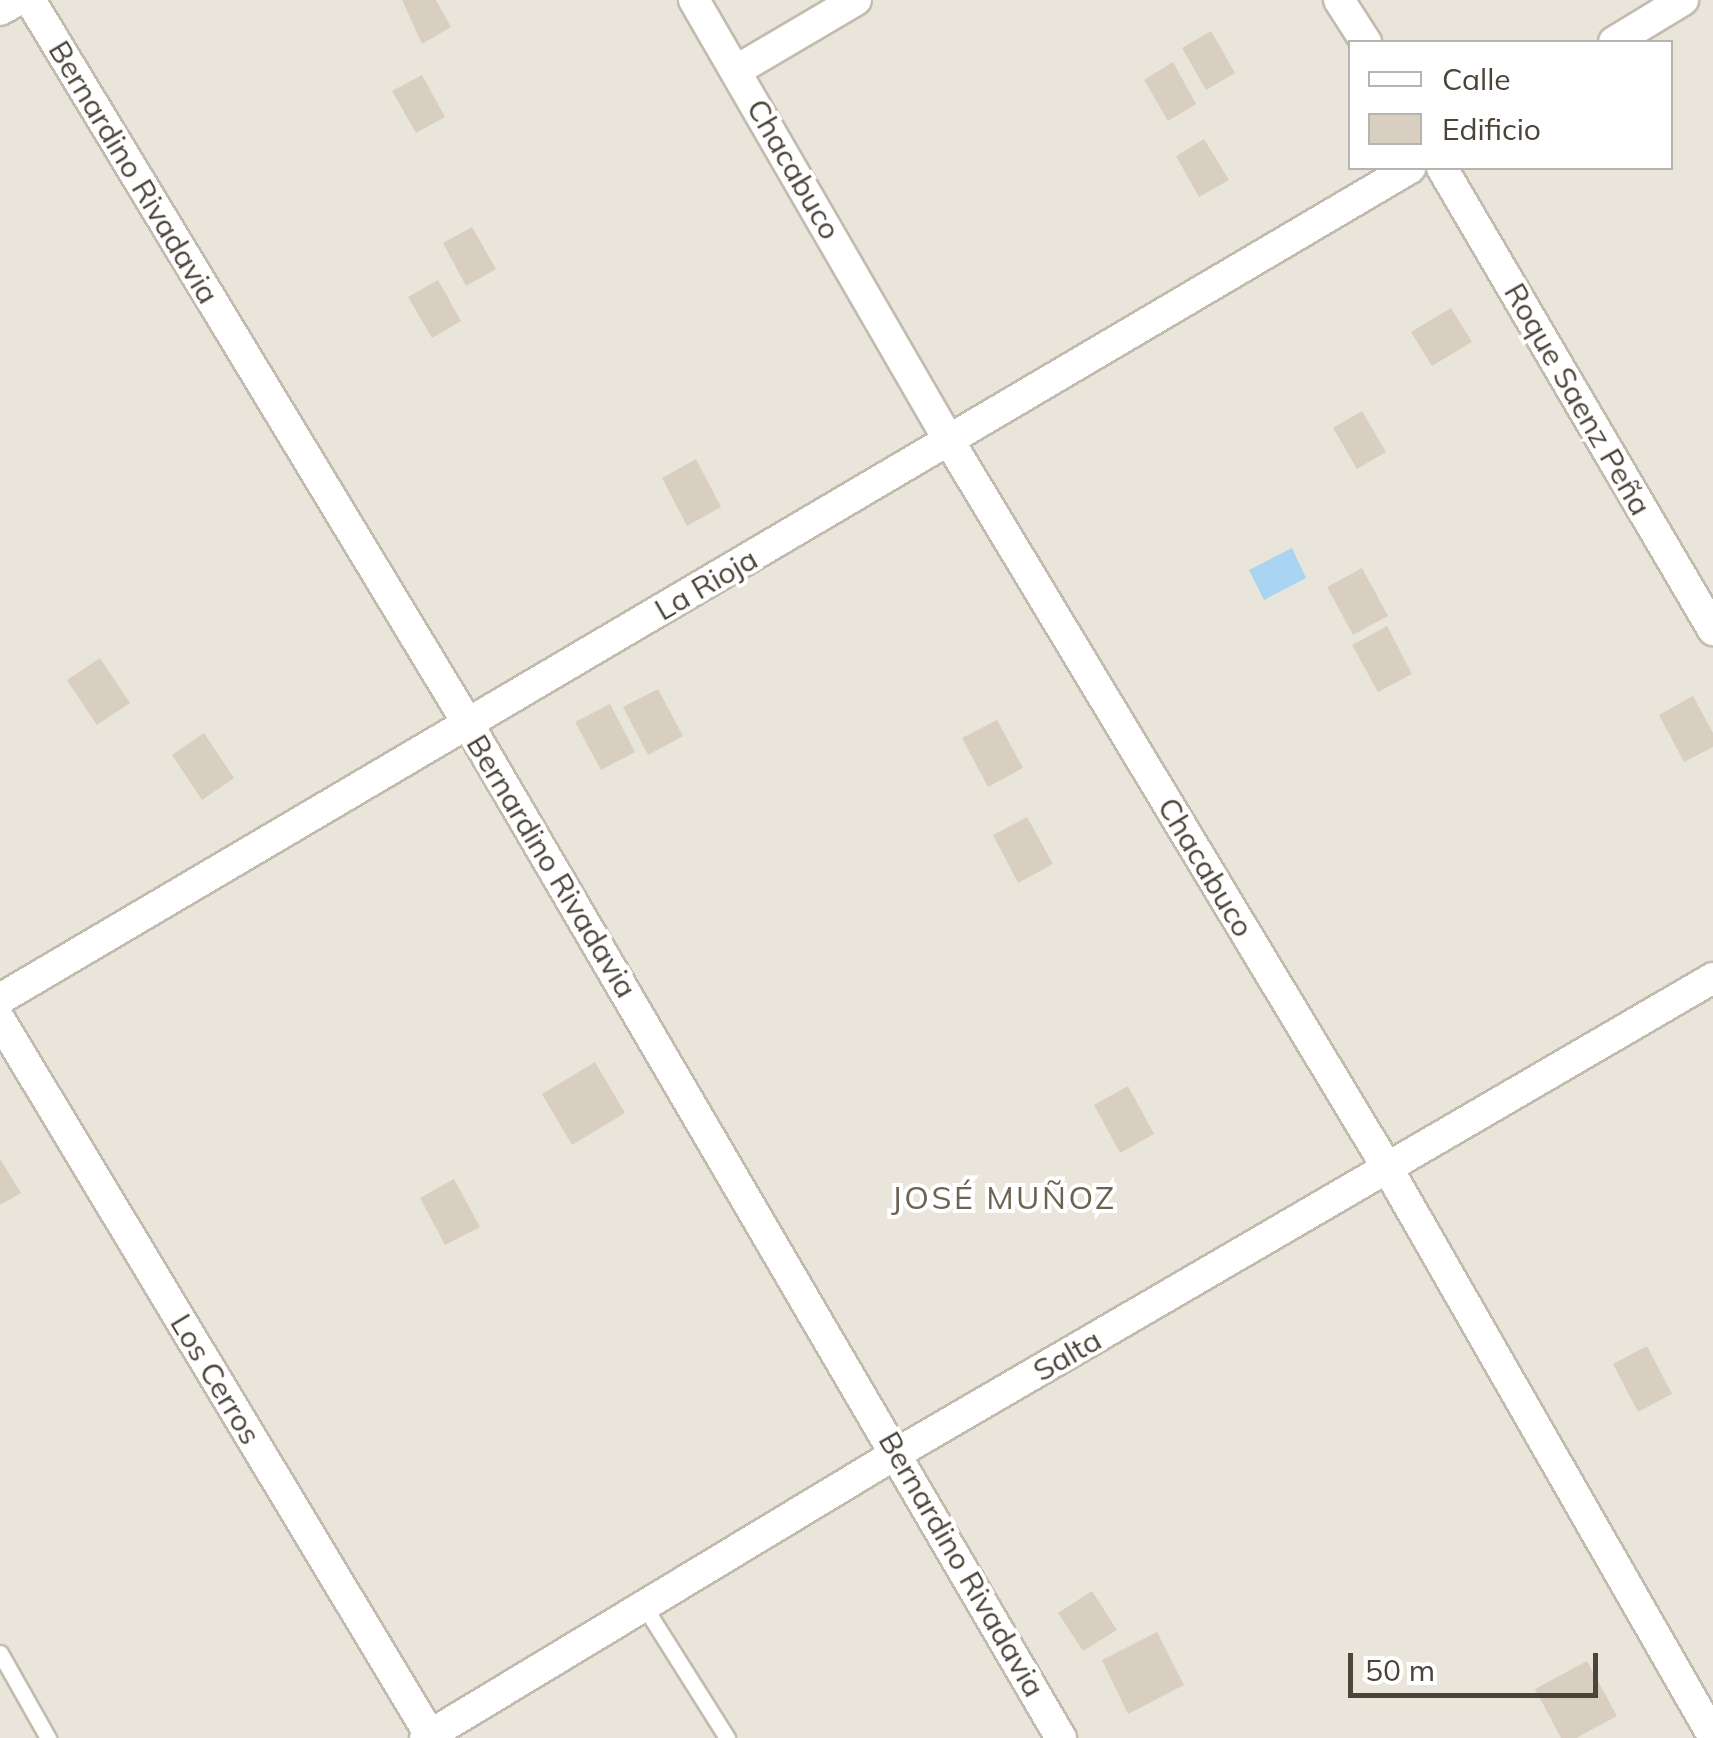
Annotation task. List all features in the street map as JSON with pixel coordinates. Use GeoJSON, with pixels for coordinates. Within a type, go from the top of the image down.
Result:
{"type":"FeatureCollection","features":[{"type":"Feature","properties":{"kind":"street"},"geometry":{"type":"LineString","coordinates":[[0,10],[18,0]]}},
{"type":"Feature","properties":{"kind":"street","name":"Bernardino Rivadavia"},"geometry":{"type":"LineString","coordinates":[[30,0],[466,722],[899,1452],[1062,1738]]}},
{"type":"Feature","properties":{"kind":"street","name":"Chacabuco"},"geometry":{"type":"LineString","coordinates":[[694,0],[951,444],[1388,1169],[1713,1736]]}},
{"type":"Feature","properties":{"kind":"street"},"geometry":{"type":"LineString","coordinates":[[737,70],[856,0]]}},
{"type":"Feature","properties":{"kind":"street"},"geometry":{"type":"LineString","coordinates":[[1339,0],[1365,40]]}},
{"type":"Feature","properties":{"kind":"street"},"geometry":{"type":"LineString","coordinates":[[1617,40],[1683,0]]}},
{"type":"Feature","properties":{"kind":"street","name":"La Rioja"},"geometry":{"type":"LineString","coordinates":[[0,999],[466,722],[951,444],[1407,170]]}},
{"type":"Feature","properties":{"kind":"street","name":"Roque Saenz Peña"},"geometry":{"type":"LineString","coordinates":[[1443,170],[1713,630]]}},
{"type":"Feature","properties":{"kind":"street","name":"Salta"},"geometry":{"type":"LineString","coordinates":[[429,1737],[899,1452],[1713,978]]}},
{"type":"Feature","properties":{"kind":"street","name":"Los Cerros"},"geometry":{"type":"LineString","coordinates":[[0,1020],[429,1737]]}},
{"type":"Feature","properties":{"kind":"lane"},"geometry":{"type":"LineString","coordinates":[[644,1606],[727,1738]]}},
{"type":"Feature","properties":{"kind":"lane"},"geometry":{"type":"LineString","coordinates":[[0,1653],[48,1738]]}},
{"type":"Feature","properties":{"kind":"shaded area"},"geometry":{"type":"Polygon","coordinates":[[[0,0],[1713,0],[1713,1738],[0,1738],[0,0]]]}},
{"type":"Feature","properties":{"kind":"water"},"geometry":{"type":"Polygon","coordinates":[[[1292,548],[1306,578],[1264,600],[1249,570],[1292,548]]]}},
{"type":"Feature","properties":{"kind":"building"},"geometry":{"type":"Polygon","coordinates":[[[402,0],[436,0],[451,27],[422,44],[402,0]]]}},
{"type":"Feature","properties":{"kind":"building"},"geometry":{"type":"Polygon","coordinates":[[[1211,31],[1235,73],[1206,90],[1182,48],[1211,31]]]}},
{"type":"Feature","properties":{"kind":"building"},"geometry":{"type":"Polygon","coordinates":[[[1173,62],[1196,104],[1168,121],[1144,80],[1173,62]]]}},
{"type":"Feature","properties":{"kind":"building"},"geometry":{"type":"Polygon","coordinates":[[[422,75],[445,117],[416,133],[392,91],[422,75]]]}},
{"type":"Feature","properties":{"kind":"building"},"geometry":{"type":"Polygon","coordinates":[[[1204,139],[1229,180],[1199,197],[1176,156],[1204,139]]]}},
{"type":"Feature","properties":{"kind":"building"},"geometry":{"type":"Polygon","coordinates":[[[472,227],[496,269],[466,286],[443,243],[472,227]]]}},
{"type":"Feature","properties":{"kind":"building"},"geometry":{"type":"Polygon","coordinates":[[[438,280],[461,321],[432,338],[408,297],[438,280]]]}},
{"type":"Feature","properties":{"kind":"building"},"geometry":{"type":"Polygon","coordinates":[[[1451,308],[1472,342],[1432,366],[1411,332],[1451,308]]]}},
{"type":"Feature","properties":{"kind":"building"},"geometry":{"type":"Polygon","coordinates":[[[1362,411],[1386,452],[1357,469],[1333,428],[1362,411]]]}},
{"type":"Feature","properties":{"kind":"building"},"geometry":{"type":"Polygon","coordinates":[[[696,459],[721,507],[687,526],[662,478],[696,459]]]}},
{"type":"Feature","properties":{"kind":"building"},"geometry":{"type":"Polygon","coordinates":[[[1362,568],[1388,616],[1353,635],[1327,587],[1362,568]]]}},
{"type":"Feature","properties":{"kind":"building"},"geometry":{"type":"Polygon","coordinates":[[[1387,626],[1412,674],[1378,692],[1352,645],[1387,626]]]}},
{"type":"Feature","properties":{"kind":"building"},"geometry":{"type":"Polygon","coordinates":[[[100,658],[130,703],[97,725],[67,680],[100,658]]]}},
{"type":"Feature","properties":{"kind":"building"},"geometry":{"type":"Polygon","coordinates":[[[658,689],[683,736],[648,755],[623,707],[658,689]]]}},
{"type":"Feature","properties":{"kind":"building"},"geometry":{"type":"Polygon","coordinates":[[[1693,696],[1713,733],[1713,747],[1684,762],[1659,715],[1693,696]]]}},
{"type":"Feature","properties":{"kind":"building"},"geometry":{"type":"Polygon","coordinates":[[[610,704],[635,752],[601,770],[575,722],[610,704]]]}},
{"type":"Feature","properties":{"kind":"building"},"geometry":{"type":"Polygon","coordinates":[[[997,720],[1023,768],[988,787],[962,738],[997,720]]]}},
{"type":"Feature","properties":{"kind":"building"},"geometry":{"type":"Polygon","coordinates":[[[204,733],[234,778],[202,800],[172,755],[204,733]]]}},
{"type":"Feature","properties":{"kind":"building"},"geometry":{"type":"Polygon","coordinates":[[[1027,817],[1053,864],[1018,883],[993,835],[1027,817]]]}},
{"type":"Feature","properties":{"kind":"building"},"geometry":{"type":"Polygon","coordinates":[[[595,1062],[625,1113],[572,1145],[542,1094],[595,1062]]]}},
{"type":"Feature","properties":{"kind":"building"},"geometry":{"type":"Polygon","coordinates":[[[1128,1086],[1154,1134],[1120,1153],[1094,1105],[1128,1086]]]}},
{"type":"Feature","properties":{"kind":"building"},"geometry":{"type":"Polygon","coordinates":[[[0,1159],[21,1193],[0,1205],[0,1159]]]}},
{"type":"Feature","properties":{"kind":"building"},"geometry":{"type":"Polygon","coordinates":[[[454,1179],[480,1227],[445,1245],[420,1198],[454,1179]]]}},
{"type":"Feature","properties":{"kind":"building"},"geometry":{"type":"Polygon","coordinates":[[[1647,1346],[1672,1394],[1638,1412],[1613,1364],[1647,1346]]]}},
{"type":"Feature","properties":{"kind":"building"},"geometry":{"type":"Polygon","coordinates":[[[1092,1591],[1117,1630],[1083,1651],[1058,1613],[1092,1591]]]}},
{"type":"Feature","properties":{"kind":"building"},"geometry":{"type":"Polygon","coordinates":[[[1157,1632],[1184,1685],[1128,1714],[1102,1660],[1157,1632]]]}},
{"type":"Feature","properties":{"kind":"building"},"geometry":{"type":"Polygon","coordinates":[[[1587,1661],[1617,1716],[1576,1738],[1561,1738],[1535,1689],[1587,1661]]]}},
{"type":"Feature","properties":{"kind":"district","name":"JOSÉ MUÑOZ"},"geometry":{"type":"Point","coordinates":[1004,1197]}}]}
